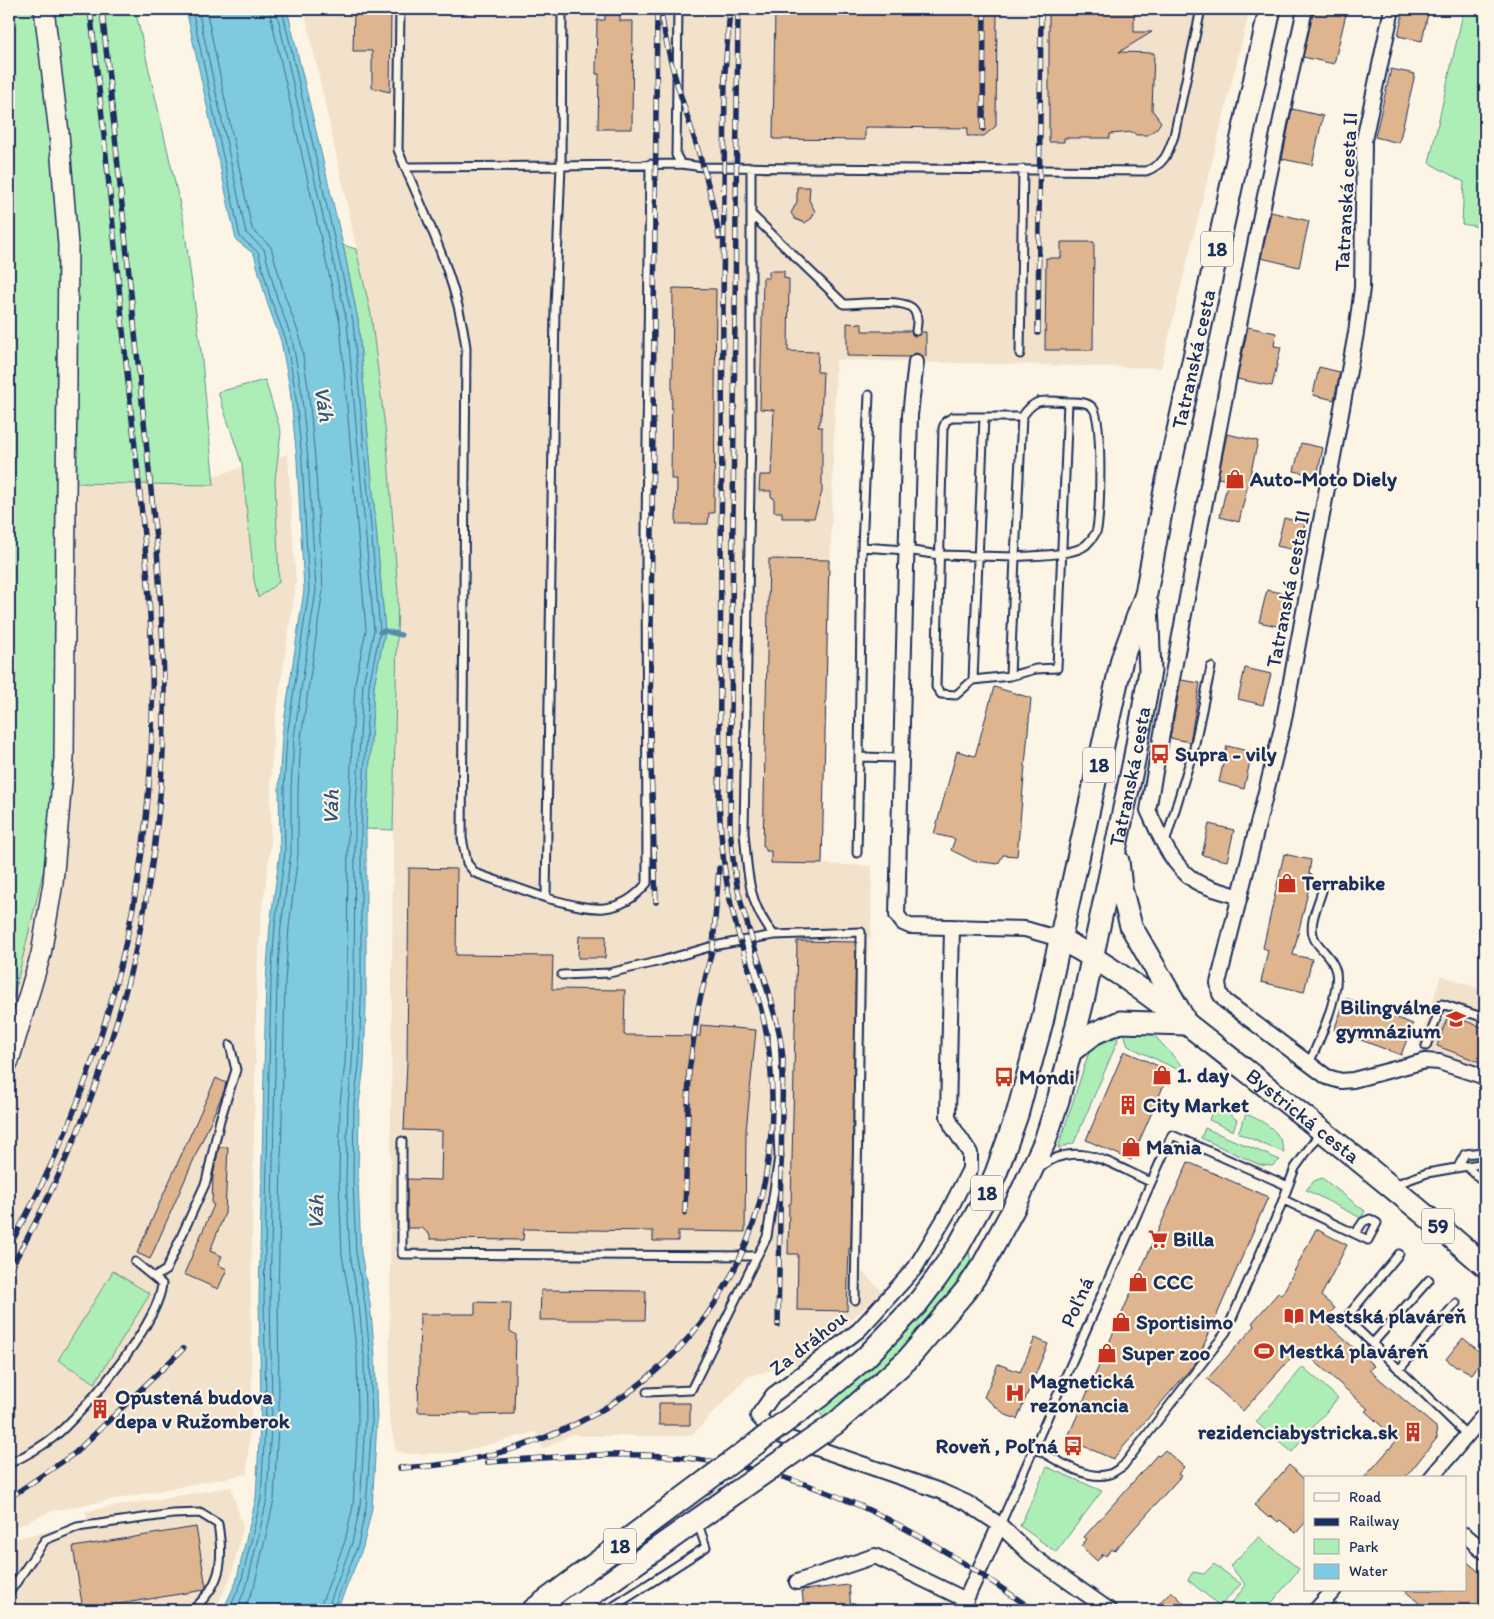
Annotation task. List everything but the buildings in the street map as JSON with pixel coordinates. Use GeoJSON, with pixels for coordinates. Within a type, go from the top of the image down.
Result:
{"type":"FeatureCollection","features":[{"type":"Feature","properties":{"kind":"main road","name":"Tatranská cesta"},"geometry":{"type":"LineString","coordinates":[[1060,939],[1122,659],[1146,594],[1167,481],[1270,9]]}},
{"type":"Feature","properties":{"kind":"main road","name":"Tatranská cesta"},"geometry":{"type":"LineString","coordinates":[[1092,956],[1116,848],[1150,671],[1146,594]]}},
{"type":"Feature","properties":{"kind":"main road"},"geometry":{"type":"LineString","coordinates":[[1116,848],[1121,888],[1131,926],[1187,1024]]}},
{"type":"Feature","properties":{"kind":"main road","name":"Bystrická cesta"},"geometry":{"type":"LineString","coordinates":[[1060,939],[1092,956],[1187,1024],[1392,1185],[1485,1266]]}},
{"type":"Feature","properties":{"kind":"main road","name":"18"},"geometry":{"type":"LineString","coordinates":[[533,1610],[820,1396],[865,1358],[917,1304],[942,1271],[973,1221],[996,1173],[1017,1115],[1042,1022],[1060,939]]}},
{"type":"Feature","properties":{"kind":"main road","name":"18"},"geometry":{"type":"LineString","coordinates":[[570,1610],[696,1519],[791,1456],[836,1422],[907,1360],[967,1289],[987,1257],[1028,1178],[1044,1141],[1070,1052],[1092,956]]}},
{"type":"Feature","properties":{"kind":"main road"},"geometry":{"type":"LineString","coordinates":[[1070,1052],[1099,1030],[1120,1022],[1187,1024]]}},
{"type":"Feature","properties":{"kind":"street"},"geometry":{"type":"LineString","coordinates":[[9,1061],[22,1024],[42,945],[53,883],[64,758],[68,245],[59,133],[44,9]]}},
{"type":"Feature","properties":{"kind":"street"},"geometry":{"type":"LineString","coordinates":[[1240,897],[1196,881],[1176,864],[1164,846],[1148,810],[1219,417],[1277,136],[1306,9]]}},
{"type":"Feature","properties":{"kind":"street","name":"Tatranská cesta II"},"geometry":{"type":"LineString","coordinates":[[1309,1063],[1225,1001],[1220,994],[1218,982],[1283,724],[1356,333],[1362,288],[1364,140],[1392,9]]}},
{"type":"Feature","properties":{"kind":"street"},"geometry":{"type":"LineString","coordinates":[[916,360],[910,414],[900,758],[898,914],[903,923],[910,926],[1025,929],[1060,939]]}},
{"type":"Feature","properties":{"kind":"street","name":"Za dráhou"},"geometry":{"type":"LineString","coordinates":[[952,928],[948,1116],[952,1126],[970,1153],[970,1169],[949,1211],[915,1268],[859,1330],[773,1395],[758,1416],[773,1433],[940,1491],[967,1503],[1000,1525],[1031,1555],[1109,1610]]}},
{"type":"Feature","properties":{"kind":"street"},"geometry":{"type":"LineString","coordinates":[[1309,1063],[1327,1076],[1341,1081],[1353,1080],[1426,1061],[1439,1062],[1485,1077]]}},
{"type":"Feature","properties":{"kind":"street"},"geometry":{"type":"LineString","coordinates":[[1433,1476],[1485,1414]]}},
{"type":"Feature","properties":{"kind":"street","name":"Poľná"},"geometry":{"type":"LineString","coordinates":[[797,1582],[875,1556],[964,1605],[1000,1525]]}},
{"type":"Feature","properties":{"kind":"street"},"geometry":{"type":"LineString","coordinates":[[1466,1536],[1485,1552]]}},
{"type":"Feature","properties":{"kind":"street"},"geometry":{"type":"LineString","coordinates":[[1316,1610],[1332,1592]]}},
{"type":"Feature","properties":{"kind":"lane"},"geometry":{"type":"LineString","coordinates":[[400,9],[398,150],[433,232],[454,290],[463,323],[466,347],[462,838],[467,863],[475,873],[546,898],[581,907],[604,909],[619,906],[636,896],[647,883],[646,534],[650,164]]}},
{"type":"Feature","properties":{"kind":"lane"},"geometry":{"type":"LineString","coordinates":[[546,898],[555,308],[561,166],[562,9]]}},
{"type":"Feature","properties":{"kind":"lane"},"geometry":{"type":"LineString","coordinates":[[678,9],[676,155],[681,164]]}},
{"type":"Feature","properties":{"kind":"lane"},"geometry":{"type":"LineString","coordinates":[[405,167],[681,164],[704,167],[1146,171],[1158,166],[1168,152],[1174,136],[1201,9]]}},
{"type":"Feature","properties":{"kind":"lane"},"geometry":{"type":"LineString","coordinates":[[752,167],[751,427],[744,832],[750,887],[761,919],[774,935]]}},
{"type":"Feature","properties":{"kind":"lane"},"geometry":{"type":"LineString","coordinates":[[1020,354],[1023,169]]}},
{"type":"Feature","properties":{"kind":"lane"},"geometry":{"type":"LineString","coordinates":[[751,214],[844,304],[904,304],[914,310],[918,317],[916,331]]}},
{"type":"Feature","properties":{"kind":"lane"},"geometry":{"type":"LineString","coordinates":[[857,853],[862,547],[869,395]]}},
{"type":"Feature","properties":{"kind":"lane"},"geometry":{"type":"LineString","coordinates":[[862,547],[906,550],[940,555],[1015,557],[1062,553],[1085,546],[1097,531],[1100,457],[1097,415],[1092,406],[1082,402],[1040,400],[1030,404],[1022,418],[1015,557],[1010,676]]}},
{"type":"Feature","properties":{"kind":"lane"},"geometry":{"type":"LineString","coordinates":[[1022,418],[953,417],[946,421],[943,428],[937,691],[941,694],[956,695],[973,680],[1010,676],[1036,669],[1057,668],[1068,402]]}},
{"type":"Feature","properties":{"kind":"lane"},"geometry":{"type":"LineString","coordinates":[[973,680],[984,417]]}},
{"type":"Feature","properties":{"kind":"lane"},"geometry":{"type":"LineString","coordinates":[[1164,846],[1194,748],[1211,667]]}},
{"type":"Feature","properties":{"kind":"lane"},"geometry":{"type":"LineString","coordinates":[[859,757],[900,758]]}},
{"type":"Feature","properties":{"kind":"lane"},"geometry":{"type":"LineString","coordinates":[[1309,1063],[1320,1039],[1337,980],[1336,970],[1329,956],[1314,938],[1312,925],[1322,891]]}},
{"type":"Feature","properties":{"kind":"lane"},"geometry":{"type":"LineString","coordinates":[[562,975],[609,973],[713,946],[774,935],[861,932],[855,1300]]}},
{"type":"Feature","properties":{"kind":"lane"},"geometry":{"type":"LineString","coordinates":[[647,1392],[691,1390],[768,1237],[779,1157],[774,1035],[746,940]]}},
{"type":"Feature","properties":{"kind":"lane"},"geometry":{"type":"LineString","coordinates":[[1426,1046],[1442,1004],[1485,1018]]}},
{"type":"Feature","properties":{"kind":"lane"},"geometry":{"type":"LineString","coordinates":[[155,1277],[166,1270],[206,1182],[220,1120],[236,1070],[230,1045]]}},
{"type":"Feature","properties":{"kind":"lane"},"geometry":{"type":"LineString","coordinates":[[1035,1448],[1072,1468],[1098,1476],[1110,1474],[1123,1466],[1226,1332],[1284,1200],[1288,1186],[1304,1153],[1322,1130]]}},
{"type":"Feature","properties":{"kind":"lane","name":"Poľná"},"geometry":{"type":"LineString","coordinates":[[1000,1525],[1172,1136],[1288,1186]]}},
{"type":"Feature","properties":{"kind":"lane"},"geometry":{"type":"LineString","coordinates":[[402,1141],[402,1254],[757,1256]]}},
{"type":"Feature","properties":{"kind":"lane"},"geometry":{"type":"LineString","coordinates":[[1028,1178],[1052,1158],[1074,1152],[1087,1154],[1151,1182]]}},
{"type":"Feature","properties":{"kind":"lane"},"geometry":{"type":"LineString","coordinates":[[1462,1167],[1465,1154],[1483,1152],[1485,1156]]}},
{"type":"Feature","properties":{"kind":"lane"},"geometry":{"type":"LineString","coordinates":[[1392,1185],[1427,1173],[1485,1163]]}},
{"type":"Feature","properties":{"kind":"lane"},"geometry":{"type":"LineString","coordinates":[[1462,1167],[1485,1183]]}},
{"type":"Feature","properties":{"kind":"lane"},"geometry":{"type":"LineString","coordinates":[[1284,1200],[1355,1234]]}},
{"type":"Feature","properties":{"kind":"lane"},"geometry":{"type":"LineString","coordinates":[[1399,1254],[1346,1318],[1467,1435]]}},
{"type":"Feature","properties":{"kind":"lane"},"geometry":{"type":"LineString","coordinates":[[9,1464],[40,1447],[63,1429],[106,1382],[133,1344],[161,1296],[162,1284],[135,1262]]}},
{"type":"Feature","properties":{"kind":"lane"},"geometry":{"type":"LineString","coordinates":[[1372,1344],[1429,1280]]}},
{"type":"Feature","properties":{"kind":"lane"},"geometry":{"type":"LineString","coordinates":[[1399,1370],[1456,1302]]}},
{"type":"Feature","properties":{"kind":"lane"},"geometry":{"type":"LineString","coordinates":[[9,1593],[45,1540],[77,1528],[173,1514],[200,1513],[218,1524],[221,1570],[206,1598],[192,1610]]}},
{"type":"Feature","properties":{"kind":"lane"},"geometry":{"type":"LineString","coordinates":[[608,1610],[706,1547],[696,1519]]}},
{"type":"Feature","properties":{"kind":"shaded area"},"geometry":{"type":"Polygon","coordinates":[[[304,9],[1250,9],[1161,368],[836,360],[822,864],[872,866],[871,937],[868,938],[861,1270],[882,1291],[808,1361],[749,1376],[691,1436],[581,1436],[573,1434],[543,1449],[536,1432],[456,1453],[409,1454],[396,1451],[389,1418],[393,830],[398,592],[387,444],[371,314],[304,9]]]}},
{"type":"Feature","properties":{"kind":"shaded area"},"geometry":{"type":"Polygon","coordinates":[[[288,454],[296,584],[274,729],[271,781],[271,845],[261,918],[257,975],[251,1290],[252,1399],[247,1474],[52,1511],[9,1530],[9,972],[58,476],[206,478],[288,454]]]}},
{"type":"Feature","properties":{"kind":"shaded area","name":"Bilingválne gymnázium"},"geometry":{"type":"Polygon","coordinates":[[[1441,975],[1485,991],[1485,1070],[1418,1046],[1441,975]]]}},
{"type":"Feature","properties":{"kind":"shaded area"},"geometry":{"type":"Polygon","coordinates":[[[231,1487],[243,1527],[232,1574],[215,1610],[9,1610],[9,1540],[87,1522],[86,1511],[231,1487]]]}},
{"type":"Feature","properties":{"kind":"green space"},"geometry":{"type":"Polygon","coordinates":[[[9,9],[135,9],[183,218],[201,351],[214,485],[67,483],[65,595],[50,843],[9,1015],[9,9]]]}},
{"type":"Feature","properties":{"kind":"green space"},"geometry":{"type":"Polygon","coordinates":[[[1464,9],[1485,9],[1485,228],[1462,224],[1464,182],[1429,163],[1464,9]]]}},
{"type":"Feature","properties":{"kind":"green space"},"geometry":{"type":"Polygon","coordinates":[[[343,245],[356,249],[371,314],[387,444],[398,592],[393,830],[366,829],[374,685],[385,631],[358,320],[343,245]]]}},
{"type":"Feature","properties":{"kind":"green space"},"geometry":{"type":"Polygon","coordinates":[[[265,380],[281,432],[275,480],[279,582],[258,598],[254,580],[242,464],[218,392],[265,380]]]}},
{"type":"Feature","properties":{"kind":"green space"},"geometry":{"type":"Polygon","coordinates":[[[1123,1029],[1146,1031],[1153,1034],[1184,1068],[1183,1072],[1128,1046],[1123,1029]]]}},
{"type":"Feature","properties":{"kind":"green space"},"geometry":{"type":"Polygon","coordinates":[[[1115,1031],[1118,1040],[1074,1143],[1058,1148],[1088,1055],[1093,1045],[1115,1031]]]}},
{"type":"Feature","properties":{"kind":"green space"},"geometry":{"type":"Polygon","coordinates":[[[1215,1103],[1237,1120],[1233,1131],[1209,1120],[1215,1103]]]}},
{"type":"Feature","properties":{"kind":"green space"},"geometry":{"type":"Polygon","coordinates":[[[1246,1114],[1260,1120],[1276,1133],[1283,1145],[1284,1153],[1238,1133],[1246,1114]]]}},
{"type":"Feature","properties":{"kind":"green space"},"geometry":{"type":"Polygon","coordinates":[[[1205,1128],[1280,1160],[1272,1166],[1260,1165],[1201,1138],[1205,1128]]]}},
{"type":"Feature","properties":{"kind":"green space"},"geometry":{"type":"Polygon","coordinates":[[[1322,1178],[1365,1211],[1361,1218],[1306,1190],[1314,1181],[1322,1178]]]}},
{"type":"Feature","properties":{"kind":"green space"},"geometry":{"type":"Polygon","coordinates":[[[969,1252],[971,1260],[940,1305],[923,1325],[886,1365],[824,1418],[819,1412],[891,1346],[969,1252]]]}},
{"type":"Feature","properties":{"kind":"green space"},"geometry":{"type":"Polygon","coordinates":[[[113,1271],[150,1294],[95,1383],[58,1360],[113,1271]]]}},
{"type":"Feature","properties":{"kind":"green space"},"geometry":{"type":"Polygon","coordinates":[[[1303,1367],[1338,1398],[1292,1452],[1256,1422],[1303,1367]]]}},
{"type":"Feature","properties":{"kind":"green space"},"geometry":{"type":"Polygon","coordinates":[[[1047,1467],[1102,1491],[1056,1552],[1020,1526],[1047,1467]]]}},
{"type":"Feature","properties":{"kind":"green space"},"geometry":{"type":"Polygon","coordinates":[[[1259,1537],[1299,1569],[1266,1610],[1226,1610],[1246,1585],[1230,1566],[1259,1537]]]}},
{"type":"Feature","properties":{"kind":"green space"},"geometry":{"type":"Polygon","coordinates":[[[1214,1564],[1241,1584],[1220,1606],[1188,1580],[1193,1572],[1204,1574],[1214,1564]]]}},
{"type":"Feature","properties":{"kind":"water","name":"Váh"},"geometry":{"type":"Polygon","coordinates":[[[186,9],[287,9],[343,245],[358,320],[385,631],[374,685],[366,829],[366,1003],[364,1066],[359,1104],[358,1180],[361,1253],[370,1304],[375,1355],[377,1421],[372,1508],[363,1547],[337,1610],[223,1610],[236,1582],[256,1498],[261,1406],[259,1297],[266,982],[270,925],[280,852],[279,788],[282,735],[304,590],[297,460],[290,389],[281,341],[267,302],[254,254],[236,240],[186,9]]]}},
{"type":"Feature","properties":{"kind":"waterway"},"geometry":{"type":"LineString","coordinates":[[380,632],[385,631],[401,635]]}},
{"type":"Feature","properties":{"kind":"railway"},"geometry":{"type":"LineString","coordinates":[[9,1247],[41,1186],[69,1124],[93,1060],[113,995],[129,929],[141,861],[148,793],[152,725],[149,596],[142,510],[90,9]]}},
{"type":"Feature","properties":{"kind":"railway"},"geometry":{"type":"LineString","coordinates":[[9,1271],[43,1207],[73,1142],[99,1075],[121,1007],[139,938],[152,867],[160,795],[164,723],[164,679],[157,549],[102,9]]}},
{"type":"Feature","properties":{"kind":"railway"},"geometry":{"type":"LineString","coordinates":[[656,902],[650,740],[657,9]]}},
{"type":"Feature","properties":{"kind":"railway"},"geometry":{"type":"LineString","coordinates":[[421,1467],[503,1452],[576,1424],[640,1384],[692,1334],[732,1274],[759,1205],[771,1128],[768,1044],[762,1012],[731,903],[724,859],[719,801],[725,72],[730,9]]}},
{"type":"Feature","properties":{"kind":"railway"},"geometry":{"type":"LineString","coordinates":[[738,9],[730,826],[739,893],[771,998],[783,1058],[778,1325]]}},
{"type":"Feature","properties":{"kind":"railway"},"geometry":{"type":"LineString","coordinates":[[983,129],[984,9]]}},
{"type":"Feature","properties":{"kind":"railway"},"geometry":{"type":"LineString","coordinates":[[1038,333],[1041,9]]}},
{"type":"Feature","properties":{"kind":"railway"},"geometry":{"type":"LineString","coordinates":[[662,18],[674,73],[707,182],[719,238]]}},
{"type":"Feature","properties":{"kind":"railway"},"geometry":{"type":"LineString","coordinates":[[685,1213],[689,1072],[698,1008],[713,946],[719,868]]}},
{"type":"Feature","properties":{"kind":"railway"},"geometry":{"type":"LineString","coordinates":[[9,1498],[75,1453],[183,1349]]}},
{"type":"Feature","properties":{"kind":"railway"},"geometry":{"type":"LineString","coordinates":[[487,1462],[576,1456],[643,1455],[718,1462],[768,1473],[815,1488],[860,1506],[904,1528],[990,1580],[1033,1610]]}},
{"type":"Feature","properties":{"kind":"railway"},"geometry":{"type":"LineString","coordinates":[[400,1468],[428,1466]]}},
{"type":"Feature","properties":{"kind":"place","name":"Auto-Moto Diely"},"geometry":{"type":"Point","coordinates":[1235,479]}},
{"type":"Feature","properties":{"kind":"place","name":"Supra - vily"},"geometry":{"type":"Point","coordinates":[1160,754]}},
{"type":"Feature","properties":{"kind":"place","name":"Terrabike"},"geometry":{"type":"Point","coordinates":[1287,883]}},
{"type":"Feature","properties":{"kind":"place","name":"Bilingválne gymnázium"},"geometry":{"type":"Point","coordinates":[1456,1019]}},
{"type":"Feature","properties":{"kind":"place","name":"1. day"},"geometry":{"type":"Point","coordinates":[1162,1075]}},
{"type":"Feature","properties":{"kind":"place","name":"Mondi"},"geometry":{"type":"Point","coordinates":[1004,1077]}},
{"type":"Feature","properties":{"kind":"place","name":"City Market"},"geometry":{"type":"Point","coordinates":[1128,1105]}},
{"type":"Feature","properties":{"kind":"place","name":"Mania"},"geometry":{"type":"Point","coordinates":[1131,1147]}},
{"type":"Feature","properties":{"kind":"place","name":"Billa"},"geometry":{"type":"Point","coordinates":[1158,1239]}},
{"type":"Feature","properties":{"kind":"place","name":"CCC"},"geometry":{"type":"Point","coordinates":[1138,1282]}},
{"type":"Feature","properties":{"kind":"place","name":"Mestská plaváreň"},"geometry":{"type":"Point","coordinates":[1294,1316]}},
{"type":"Feature","properties":{"kind":"place","name":"Sportisimo"},"geometry":{"type":"Point","coordinates":[1121,1322]}},
{"type":"Feature","properties":{"kind":"place","name":"Mestká plaváreň"},"geometry":{"type":"Point","coordinates":[1264,1351]}},
{"type":"Feature","properties":{"kind":"place","name":"Super zoo"},"geometry":{"type":"Point","coordinates":[1107,1353]}},
{"type":"Feature","properties":{"kind":"place","name":"Magnetická rezonancia"},"geometry":{"type":"Point","coordinates":[1015,1393]}},
{"type":"Feature","properties":{"kind":"place","name":"Opustená budova depa v Ružomberok"},"geometry":{"type":"Point","coordinates":[100,1409]}},
{"type":"Feature","properties":{"kind":"place","name":"rezidenciabystricka.sk"},"geometry":{"type":"Point","coordinates":[1413,1432]}},
{"type":"Feature","properties":{"kind":"place","name":"Roveň , Poľná"},"geometry":{"type":"Point","coordinates":[1073,1446]}}]}
